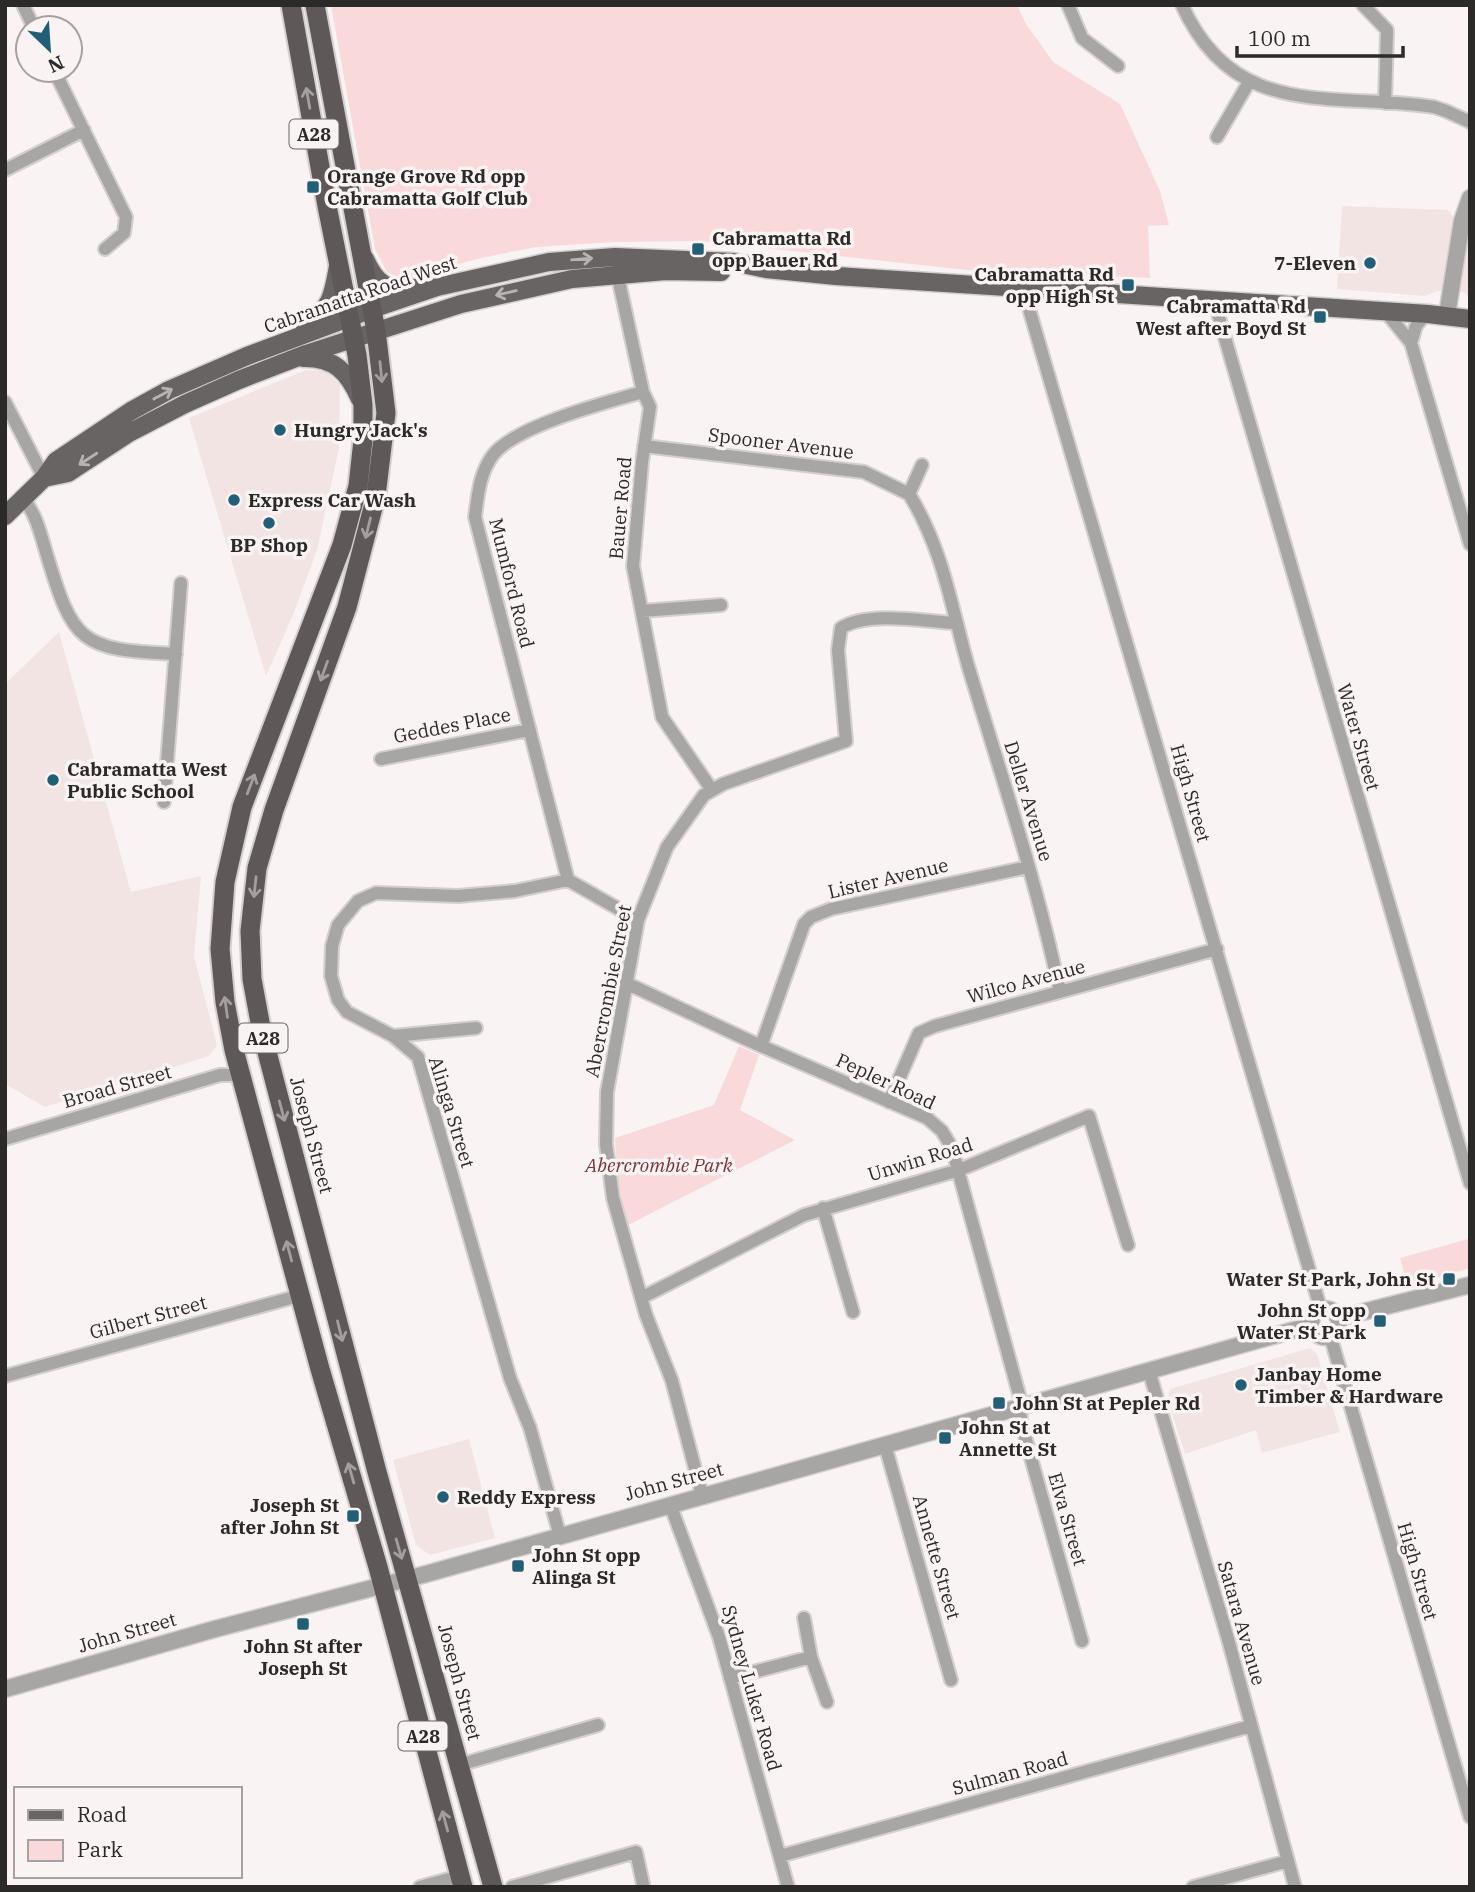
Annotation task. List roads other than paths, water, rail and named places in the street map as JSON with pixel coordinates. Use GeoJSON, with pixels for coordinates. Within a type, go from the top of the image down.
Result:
{"type":"FeatureCollection","features":[{"type":"Feature","properties":{"kind":"highway","name":"A28"},"geometry":{"type":"LineString","coordinates":[[291,5],[354,338],[363,405],[363,440],[358,486],[342,545],[242,807],[225,882],[220,949],[229,1028],[462,1881]]}},
{"type":"Feature","properties":{"kind":"highway","name":"A28"},"geometry":{"type":"LineString","coordinates":[[315,5],[372,309]]}},
{"type":"Feature","properties":{"kind":"highway","name":"Joseph Street"},"geometry":{"type":"LineString","coordinates":[[372,309],[386,413],[376,496],[347,607],[274,810],[257,867],[250,931],[252,979],[262,1032],[377,1472],[494,1887]]}},
{"type":"Feature","properties":{"kind":"main road"},"geometry":{"type":"LineString","coordinates":[[358,243],[370,270],[383,285],[401,289],[437,287]]}},
{"type":"Feature","properties":{"kind":"main road"},"geometry":{"type":"LineString","coordinates":[[292,339],[326,309],[334,290],[338,262]]}},
{"type":"Feature","properties":{"kind":"main road","name":"Cabramatta Road West"},"geometry":{"type":"LineString","coordinates":[[5,516],[44,478],[56,461],[131,411],[207,373],[349,317],[437,287],[549,262],[666,271],[766,270],[1447,315],[1470,319]]}},
{"type":"Feature","properties":{"kind":"main road","name":"Cabramatta Road West"},"geometry":{"type":"LineString","coordinates":[[44,478],[68,472],[129,433],[185,404],[290,360],[461,304],[572,279],[616,266]]}},
{"type":"Feature","properties":{"kind":"main road"},"geometry":{"type":"LineString","coordinates":[[290,360],[317,358],[333,362],[349,378],[363,405]]}},
{"type":"Feature","properties":{"kind":"street"},"geometry":{"type":"LineString","coordinates":[[1068,5],[1082,38],[1118,66]]}},
{"type":"Feature","properties":{"kind":"street"},"geometry":{"type":"LineString","coordinates":[[1182,5],[1192,25],[1210,48],[1227,66],[1249,82],[1292,96],[1433,107],[1470,122]]}},
{"type":"Feature","properties":{"kind":"street"},"geometry":{"type":"LineString","coordinates":[[1363,5],[1387,30],[1385,103]]}},
{"type":"Feature","properties":{"kind":"street"},"geometry":{"type":"LineString","coordinates":[[1217,137],[1249,82]]}},
{"type":"Feature","properties":{"kind":"street"},"geometry":{"type":"LineString","coordinates":[[61,84],[126,217],[124,233],[104,249]]}},
{"type":"Feature","properties":{"kind":"street"},"geometry":{"type":"LineString","coordinates":[[5,170],[84,130]]}},
{"type":"Feature","properties":{"kind":"street"},"geometry":{"type":"LineString","coordinates":[[1447,315],[1462,221],[1470,198]]}},
{"type":"Feature","properties":{"kind":"street","name":"Bauer Road"},"geometry":{"type":"LineString","coordinates":[[616,266],[643,392],[650,407],[633,566],[662,717],[712,790]]}},
{"type":"Feature","properties":{"kind":"street","name":"High Street"},"geometry":{"type":"LineString","coordinates":[[1023,288],[1321,1310]]}},
{"type":"Feature","properties":{"kind":"street","name":"Water Street"},"geometry":{"type":"LineString","coordinates":[[1214,300],[1470,1183]]}},
{"type":"Feature","properties":{"kind":"street"},"geometry":{"type":"LineString","coordinates":[[1385,311],[1411,343],[1470,544]]}},
{"type":"Feature","properties":{"kind":"street"},"geometry":{"type":"LineString","coordinates":[[1411,343],[1416,326],[1426,314]]}},
{"type":"Feature","properties":{"kind":"street","name":"Mumford Road"},"geometry":{"type":"LineString","coordinates":[[568,880],[475,517],[480,479],[494,454],[513,439],[577,410],[643,392]]}},
{"type":"Feature","properties":{"kind":"street"},"geometry":{"type":"LineString","coordinates":[[5,402],[44,478]]}},
{"type":"Feature","properties":{"kind":"street","name":"Spooner Avenue"},"geometry":{"type":"LineString","coordinates":[[644,446],[864,472],[909,494]]}},
{"type":"Feature","properties":{"kind":"street"},"geometry":{"type":"LineString","coordinates":[[922,465],[909,494],[924,519],[944,569],[956,623]]}},
{"type":"Feature","properties":{"kind":"street"},"geometry":{"type":"LineString","coordinates":[[23,498],[34,512],[56,588],[74,627],[89,640],[104,646],[131,652],[176,654]]}},
{"type":"Feature","properties":{"kind":"street"},"geometry":{"type":"LineString","coordinates":[[164,802],[181,583]]}},
{"type":"Feature","properties":{"kind":"street"},"geometry":{"type":"LineString","coordinates":[[642,611],[721,605]]}},
{"type":"Feature","properties":{"kind":"street","name":"Abercrombie Street"},"geometry":{"type":"LineString","coordinates":[[702,1495],[666,1363],[641,1298],[613,1198],[606,1144],[607,1092],[638,920],[667,846],[704,795],[723,784],[846,741],[838,650],[841,628],[853,620],[875,619],[956,623]]}},
{"type":"Feature","properties":{"kind":"street","name":"Deller Avenue"},"geometry":{"type":"LineString","coordinates":[[956,623],[1045,923],[1060,992]]}},
{"type":"Feature","properties":{"kind":"street","name":"Geddes Place"},"geometry":{"type":"LineString","coordinates":[[381,759],[530,730]]}},
{"type":"Feature","properties":{"kind":"street","name":"Lister Avenue"},"geometry":{"type":"LineString","coordinates":[[761,1046],[804,924],[811,917],[831,909],[1028,866]]}},
{"type":"Feature","properties":{"kind":"street"},"geometry":{"type":"LineString","coordinates":[[568,880],[638,920]]}},
{"type":"Feature","properties":{"kind":"street","name":"Alinga Street"},"geometry":{"type":"LineString","coordinates":[[560,1536],[530,1428],[510,1378],[418,1057],[393,1036],[347,1012],[338,1000],[331,976],[332,946],[338,925],[358,901],[376,893],[458,896],[515,891],[568,880]]}},
{"type":"Feature","properties":{"kind":"street","name":"Wilco Avenue"},"geometry":{"type":"LineString","coordinates":[[888,1102],[919,1032],[1217,949]]}},
{"type":"Feature","properties":{"kind":"street","name":"Pepler Road"},"geometry":{"type":"LineString","coordinates":[[626,983],[761,1046],[927,1118],[942,1131],[952,1148],[959,1170],[1021,1408]]}},
{"type":"Feature","properties":{"kind":"street"},"geometry":{"type":"LineString","coordinates":[[393,1036],[476,1028]]}},
{"type":"Feature","properties":{"kind":"street","name":"Broad Street"},"geometry":{"type":"LineString","coordinates":[[5,1139],[220,1075],[241,1074]]}},
{"type":"Feature","properties":{"kind":"street","name":"Unwin Road"},"geometry":{"type":"LineString","coordinates":[[641,1298],[781,1226],[823,1208],[959,1170],[1090,1116],[1128,1245]]}},
{"type":"Feature","properties":{"kind":"street"},"geometry":{"type":"LineString","coordinates":[[823,1208],[853,1312]]}},
{"type":"Feature","properties":{"kind":"street"},"geometry":{"type":"LineString","coordinates":[[1339,1318],[1470,1285]]}},
{"type":"Feature","properties":{"kind":"street","name":"Gilbert Street"},"geometry":{"type":"LineString","coordinates":[[5,1376],[302,1295]]}},
{"type":"Feature","properties":{"kind":"street"},"geometry":{"type":"LineString","coordinates":[[1321,1310],[1333,1311],[1339,1318],[1338,1328],[1330,1335],[1320,1335],[1313,1329],[1313,1317],[1321,1310]]}},
{"type":"Feature","properties":{"kind":"street","name":"John Street"},"geometry":{"type":"LineString","coordinates":[[5,1689],[215,1629],[383,1586],[1312,1325]]}},
{"type":"Feature","properties":{"kind":"street","name":"High Street"},"geometry":{"type":"LineString","coordinates":[[1330,1335],[1470,1817]]}},
{"type":"Feature","properties":{"kind":"street","name":"Satara Avenue"},"geometry":{"type":"LineString","coordinates":[[1149,1371],[1295,1887]]}},
{"type":"Feature","properties":{"kind":"street","name":"Elva Street"},"geometry":{"type":"LineString","coordinates":[[1021,1408],[1021,1423],[1082,1641]]}},
{"type":"Feature","properties":{"kind":"street","name":"Annette Street"},"geometry":{"type":"LineString","coordinates":[[885,1445],[951,1680]]}},
{"type":"Feature","properties":{"kind":"street","name":"Sydney Luker Road"},"geometry":{"type":"LineString","coordinates":[[670,1504],[703,1590],[788,1887]]}},
{"type":"Feature","properties":{"kind":"street"},"geometry":{"type":"LineString","coordinates":[[804,1618],[811,1657],[827,1702]]}},
{"type":"Feature","properties":{"kind":"street"},"geometry":{"type":"LineString","coordinates":[[730,1678],[811,1657]]}},
{"type":"Feature","properties":{"kind":"street"},"geometry":{"type":"LineString","coordinates":[[459,1765],[598,1725]]}},
{"type":"Feature","properties":{"kind":"street","name":"Sulman Road"},"geometry":{"type":"LineString","coordinates":[[780,1857],[1251,1726]]}},
{"type":"Feature","properties":{"kind":"street"},"geometry":{"type":"LineString","coordinates":[[512,1887],[636,1852],[643,1884]]}},
{"type":"Feature","properties":{"kind":"street"},"geometry":{"type":"LineString","coordinates":[[1193,1887],[1288,1861]]}},
{"type":"Feature","properties":{"kind":"street"},"geometry":{"type":"LineString","coordinates":[[420,1887],[462,1881]]}},
{"type":"Feature","properties":{"kind":"place","name":"Orange Grove Rd opp Cabramatta Golf Club"},"geometry":{"type":"Point","coordinates":[313,187]}},
{"type":"Feature","properties":{"kind":"place","name":"Cabramatta Rd opp Bauer Rd"},"geometry":{"type":"Point","coordinates":[698,249]}},
{"type":"Feature","properties":{"kind":"place","name":"7-Eleven"},"geometry":{"type":"Point","coordinates":[1370,263]}},
{"type":"Feature","properties":{"kind":"place","name":"Cabramatta Rd opp High St"},"geometry":{"type":"Point","coordinates":[1128,285]}},
{"type":"Feature","properties":{"kind":"place","name":"Cabramatta Rd West after Boyd St"},"geometry":{"type":"Point","coordinates":[1320,317]}},
{"type":"Feature","properties":{"kind":"place","name":"Hungry Jack's"},"geometry":{"type":"Point","coordinates":[280,430]}},
{"type":"Feature","properties":{"kind":"place","name":"Express Car Wash"},"geometry":{"type":"Point","coordinates":[234,500]}},
{"type":"Feature","properties":{"kind":"place","name":"BP Shop"},"geometry":{"type":"Point","coordinates":[269,523]}},
{"type":"Feature","properties":{"kind":"place","name":"Cabramatta West Public School"},"geometry":{"type":"Point","coordinates":[53,780]}},
{"type":"Feature","properties":{"kind":"place","name":"Water St Park, John St"},"geometry":{"type":"Point","coordinates":[1449,1279]}},
{"type":"Feature","properties":{"kind":"place","name":"John St opp Water St Park"},"geometry":{"type":"Point","coordinates":[1380,1321]}},
{"type":"Feature","properties":{"kind":"place","name":"Janbay Home Timber & Hardware"},"geometry":{"type":"Point","coordinates":[1241,1385]}},
{"type":"Feature","properties":{"kind":"place","name":"John St at Pepler Rd"},"geometry":{"type":"Point","coordinates":[999,1403]}},
{"type":"Feature","properties":{"kind":"place","name":"John St at Annette St"},"geometry":{"type":"Point","coordinates":[945,1438]}},
{"type":"Feature","properties":{"kind":"place","name":"Reddy Express"},"geometry":{"type":"Point","coordinates":[443,1497]}},
{"type":"Feature","properties":{"kind":"place","name":"Joseph St after John St"},"geometry":{"type":"Point","coordinates":[353,1516]}},
{"type":"Feature","properties":{"kind":"place","name":"John St opp Alinga St"},"geometry":{"type":"Point","coordinates":[518,1566]}},
{"type":"Feature","properties":{"kind":"place","name":"John St after Joseph St"},"geometry":{"type":"Point","coordinates":[303,1624]}},
{"type":"Feature","properties":{"kind":"park label","name":"Abercrombie Park"},"geometry":{"type":"Point","coordinates":[659,1165]}}]}
